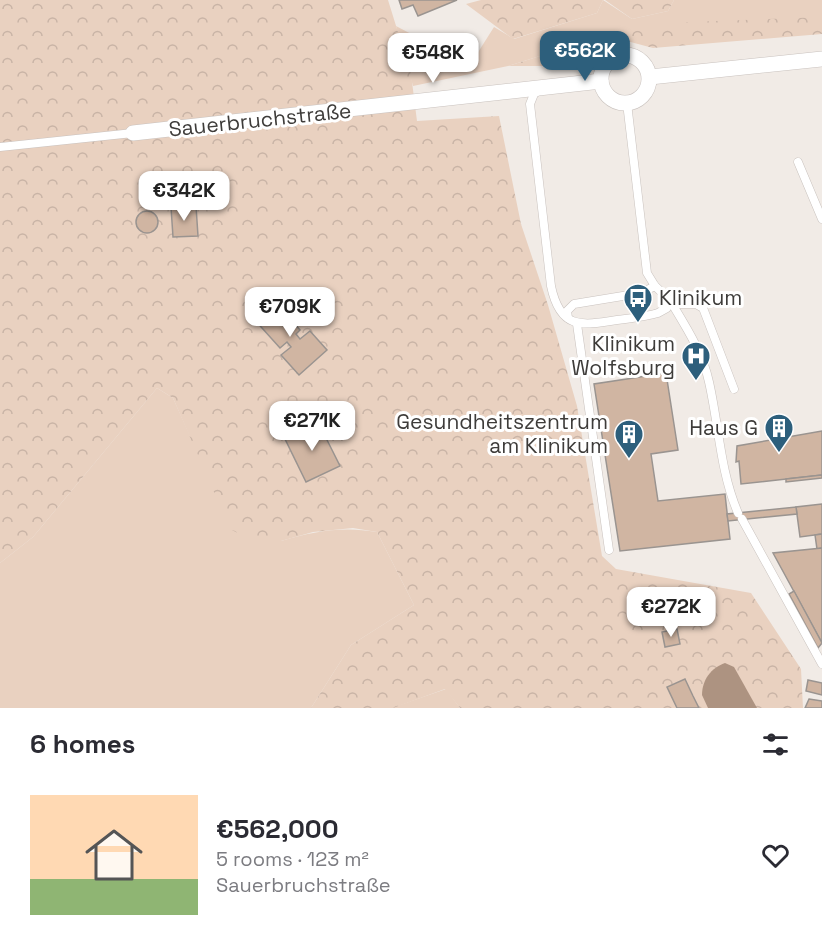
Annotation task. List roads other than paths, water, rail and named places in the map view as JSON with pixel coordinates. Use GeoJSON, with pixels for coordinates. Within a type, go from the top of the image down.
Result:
{"type":"FeatureCollection","features":[{"type":"Feature","properties":{"kind":"street"},"geometry":{"type":"LineString","coordinates":[[623,55],[641,60],[650,77],[644,94],[627,103],[610,98],[601,81],[607,63],[623,55]]}},
{"type":"Feature","properties":{"kind":"street"},"geometry":{"type":"LineString","coordinates":[[650,77],[822,59]]}},
{"type":"Feature","properties":{"kind":"street","name":"Sauerbruchstraße"},"geometry":{"type":"LineString","coordinates":[[133,133],[601,81]]}},
{"type":"Feature","properties":{"kind":"lane"},"geometry":{"type":"LineString","coordinates":[[544,88],[534,94],[530,104],[551,286],[556,306],[568,320],[577,324],[652,315],[664,310],[670,301]]}},
{"type":"Feature","properties":{"kind":"lane"},"geometry":{"type":"LineString","coordinates":[[627,103],[644,264],[655,286],[670,301],[698,351],[709,380],[725,474],[740,516],[822,663]]}},
{"type":"Feature","properties":{"kind":"lane"},"geometry":{"type":"LineString","coordinates":[[0,147],[133,133]]}},
{"type":"Feature","properties":{"kind":"lane"},"geometry":{"type":"LineString","coordinates":[[798,162],[822,219]]}},
{"type":"Feature","properties":{"kind":"lane"},"geometry":{"type":"LineString","coordinates":[[568,320],[567,311],[574,304],[641,293],[655,286]]}},
{"type":"Feature","properties":{"kind":"lane"},"geometry":{"type":"LineString","coordinates":[[670,301],[678,305],[696,304],[703,308],[734,389]]}},
{"type":"Feature","properties":{"kind":"lane"},"geometry":{"type":"LineString","coordinates":[[577,324],[609,550]]}},
{"type":"Feature","properties":{"kind":"place","name":"Klinikum"},"geometry":{"type":"Point","coordinates":[638,324]}},
{"type":"Feature","properties":{"kind":"place","name":"Klinikum Wolfsburg"},"geometry":{"type":"Point","coordinates":[696,382]}},
{"type":"Feature","properties":{"kind":"place","name":"Haus G"},"geometry":{"type":"Point","coordinates":[779,454]}},
{"type":"Feature","properties":{"kind":"place","name":"Gesundheitszentrum am Klinikum"},"geometry":{"type":"Point","coordinates":[629,460]}}]}
